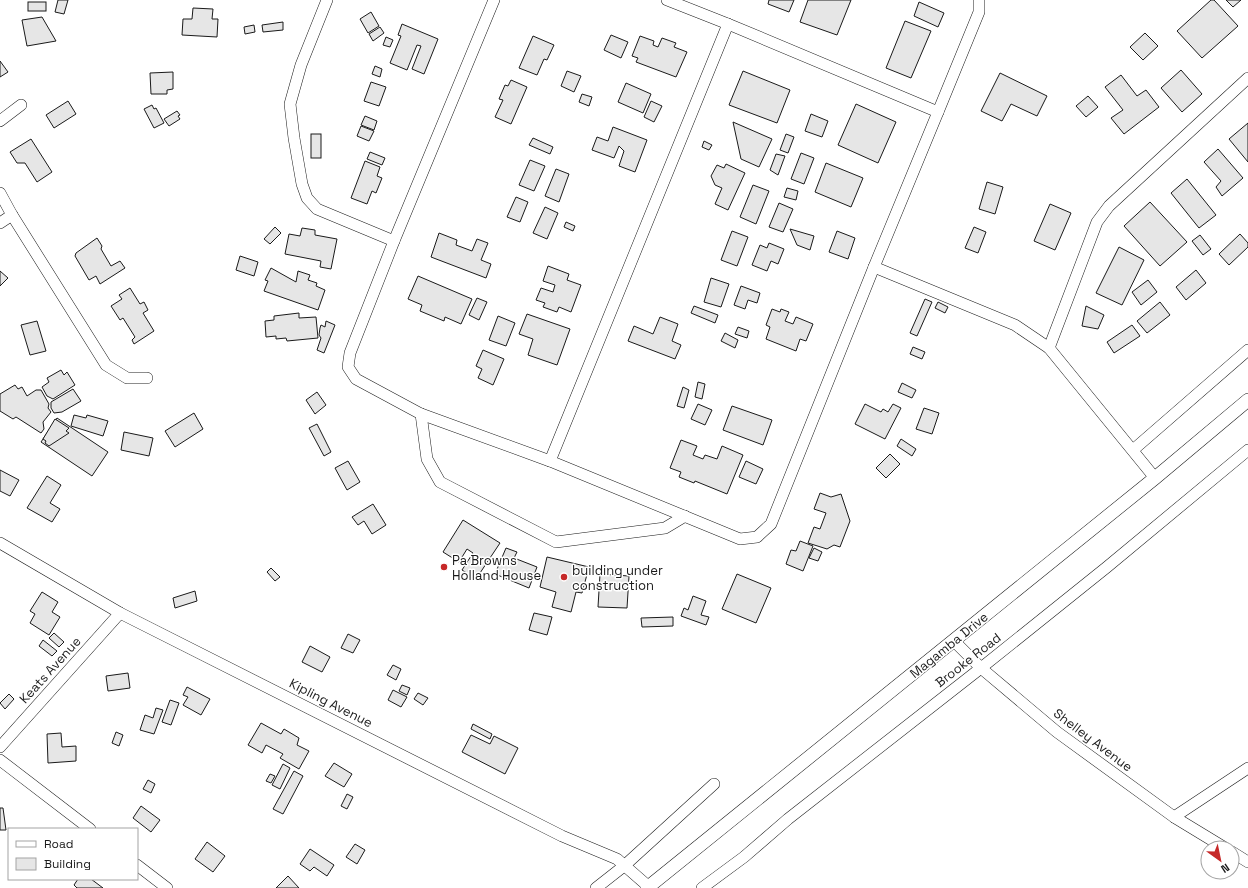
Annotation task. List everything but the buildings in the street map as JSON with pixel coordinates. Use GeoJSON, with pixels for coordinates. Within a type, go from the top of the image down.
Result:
{"type":"FeatureCollection","features":[{"type":"Feature","properties":{"kind":"street"},"geometry":{"type":"LineString","coordinates":[[327,0],[301,65],[290,104],[302,184],[307,198],[317,209],[394,241]]}},
{"type":"Feature","properties":{"kind":"street"},"geometry":{"type":"LineString","coordinates":[[494,0],[394,241],[350,353],[348,367],[356,379],[421,414],[550,461],[740,539],[758,537],[771,524],[874,267],[979,12],[980,0]]}},
{"type":"Feature","properties":{"kind":"street"},"geometry":{"type":"LineString","coordinates":[[667,0],[938,112]]}},
{"type":"Feature","properties":{"kind":"street"},"geometry":{"type":"LineString","coordinates":[[550,461],[728,24]]}},
{"type":"Feature","properties":{"kind":"street"},"geometry":{"type":"LineString","coordinates":[[1049,348],[1097,222],[1110,206],[1248,78]]}},
{"type":"Feature","properties":{"kind":"street"},"geometry":{"type":"LineString","coordinates":[[0,121],[21,105]]}},
{"type":"Feature","properties":{"kind":"street"},"geometry":{"type":"LineString","coordinates":[[0,193],[12,215],[106,365],[127,378],[148,378]]}},
{"type":"Feature","properties":{"kind":"street"},"geometry":{"type":"LineString","coordinates":[[0,223],[12,215]]}},
{"type":"Feature","properties":{"kind":"street"},"geometry":{"type":"LineString","coordinates":[[874,267],[1014,325],[1049,348],[1155,478]]}},
{"type":"Feature","properties":{"kind":"street"},"geometry":{"type":"LineString","coordinates":[[1133,450],[1248,350]]}},
{"type":"Feature","properties":{"kind":"street","name":"Magamba Drive"},"geometry":{"type":"LineString","coordinates":[[648,887],[1155,478],[1248,400]]}},
{"type":"Feature","properties":{"kind":"street"},"geometry":{"type":"LineString","coordinates":[[421,414],[427,459],[440,482],[556,542],[665,528],[685,516]]}},
{"type":"Feature","properties":{"kind":"street","name":"Brooke Road"},"geometry":{"type":"LineString","coordinates":[[702,888],[744,857],[788,819],[981,668],[1113,562],[1248,450]]}},
{"type":"Feature","properties":{"kind":"street","name":"Kipling Avenue"},"geometry":{"type":"LineString","coordinates":[[0,543],[120,612],[562,836],[617,859],[648,887]]}},
{"type":"Feature","properties":{"kind":"street","name":"Keats Avenue"},"geometry":{"type":"LineString","coordinates":[[0,747],[120,612]]}},
{"type":"Feature","properties":{"kind":"street","name":"Shelley Avenue"},"geometry":{"type":"LineString","coordinates":[[954,641],[981,668],[1057,732],[1174,817],[1212,840]]}},
{"type":"Feature","properties":{"kind":"street"},"geometry":{"type":"LineString","coordinates":[[0,760],[89,828]]}},
{"type":"Feature","properties":{"kind":"street"},"geometry":{"type":"LineString","coordinates":[[1174,817],[1248,768]]}},
{"type":"Feature","properties":{"kind":"street"},"geometry":{"type":"LineString","coordinates":[[596,888],[624,866],[714,784]]}},
{"type":"Feature","properties":{"kind":"street"},"geometry":{"type":"LineString","coordinates":[[138,866],[167,888]]}},
{"type":"Feature","properties":{"kind":"place","name":"Pa Browns Holland House"},"geometry":{"type":"Point","coordinates":[444,567]}},
{"type":"Feature","properties":{"kind":"place","name":"building under construction"},"geometry":{"type":"Point","coordinates":[564,577]}}]}
